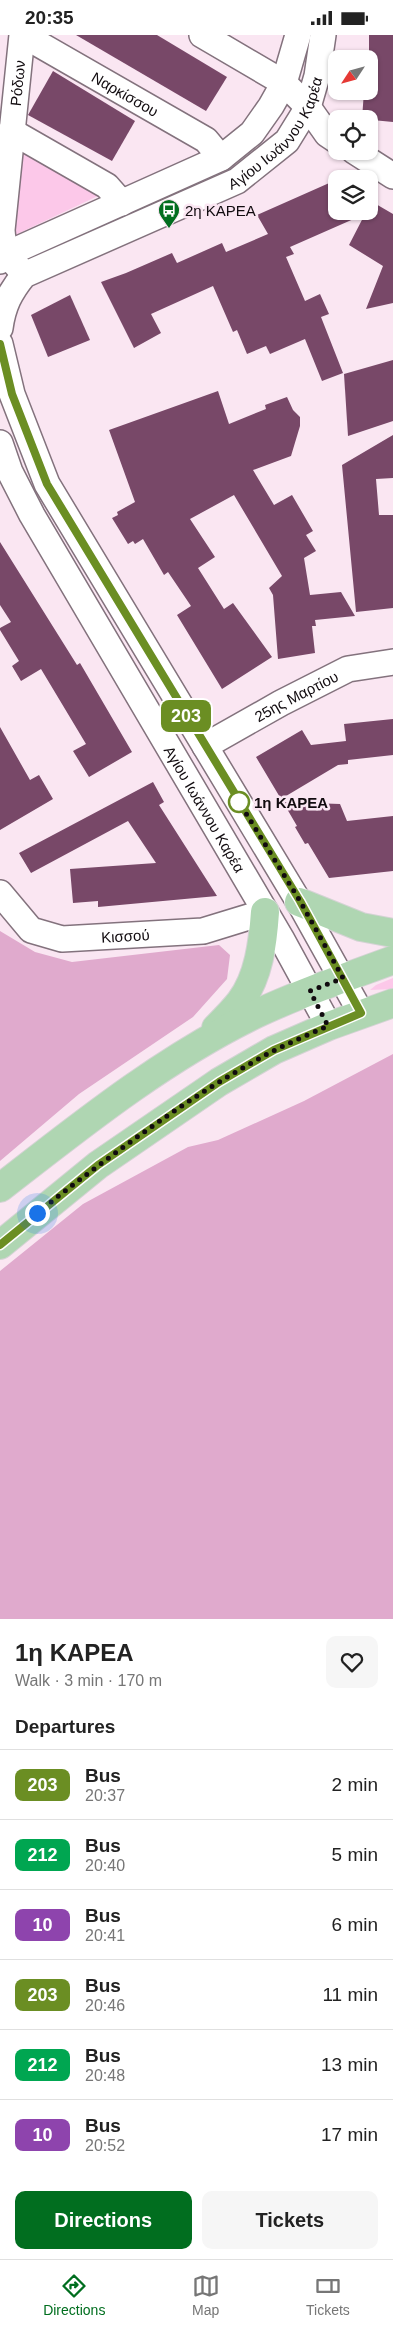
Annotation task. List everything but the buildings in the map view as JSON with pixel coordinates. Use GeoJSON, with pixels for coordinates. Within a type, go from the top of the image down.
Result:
{"type":"FeatureCollection","features":[{"type":"Feature","properties":{"kind":"main road"},"geometry":{"type":"LineString","coordinates":[[300,901],[334,918],[360,927],[393,933]]}},
{"type":"Feature","properties":{"kind":"main road"},"geometry":{"type":"LineString","coordinates":[[200,1045],[241,1001],[255,973],[263,943],[266,912]]}},
{"type":"Feature","properties":{"kind":"main road"},"geometry":{"type":"LineString","coordinates":[[0,1188],[76,1129],[151,1076],[200,1045],[256,1015],[310,991],[393,960]]}},
{"type":"Feature","properties":{"kind":"main road"},"geometry":{"type":"LineString","coordinates":[[0,1245],[98,1165],[219,1082],[274,1050],[328,1026],[393,1003]]}},
{"type":"Feature","properties":{"kind":"street"},"geometry":{"type":"LineString","coordinates":[[0,36],[11,35]]}},
{"type":"Feature","properties":{"kind":"street","name":"Ρόδων"},"geometry":{"type":"LineString","coordinates":[[22,35],[1,230],[3,257],[24,275]]}},
{"type":"Feature","properties":{"kind":"street","name":"Ναρκίσσου"},"geometry":{"type":"LineString","coordinates":[[22,35],[206,140],[221,158]]}},
{"type":"Feature","properties":{"kind":"street"},"geometry":{"type":"LineString","coordinates":[[202,35],[284,83],[308,107],[328,135]]}},
{"type":"Feature","properties":{"kind":"street","name":"Αγίου Ιωάννου Καρέα"},"geometry":{"type":"LineString","coordinates":[[3,257],[221,158],[252,133],[272,106],[284,83],[298,35]]}},
{"type":"Feature","properties":{"kind":"street","name":"Αγίου Ιωάννου Καρέα"},"geometry":{"type":"LineString","coordinates":[[0,328],[2,310],[10,293],[24,275],[237,181],[287,141],[308,107],[317,76],[323,35]]}},
{"type":"Feature","properties":{"kind":"street"},"geometry":{"type":"LineString","coordinates":[[11,131],[107,186],[122,203]]}},
{"type":"Feature","properties":{"kind":"street"},"geometry":{"type":"LineString","coordinates":[[368,160],[393,176]]}},
{"type":"Feature","properties":{"kind":"street","name":"Αγίου Ιωάννου Καρέα"},"geometry":{"type":"LineString","coordinates":[[0,344],[12,394],[47,484],[300,901],[361,1013]]}},
{"type":"Feature","properties":{"kind":"street","name":"Αγίου Ιωάννου Καρέα"},"geometry":{"type":"LineString","coordinates":[[0,443],[10,472],[32,515],[266,912],[328,1026]]}},
{"type":"Feature","properties":{"kind":"street","name":"25ης Μαρτίου"},"geometry":{"type":"LineString","coordinates":[[205,746],[281,703],[348,669],[393,661]]}},
{"type":"Feature","properties":{"kind":"street","name":"Κισσού"},"geometry":{"type":"LineString","coordinates":[[0,893],[31,930],[62,939],[203,931],[266,912]]}},
{"type":"Feature","properties":{"kind":"shaded area"},"geometry":{"type":"Polygon","coordinates":[[[22,145],[102,194],[13,236],[22,145]]]}},
{"type":"Feature","properties":{"kind":"shaded area"},"geometry":{"type":"Polygon","coordinates":[[[0,931],[35,952],[72,962],[219,945],[230,955],[227,979],[193,1017],[79,1094],[0,1161],[0,931]]]}},
{"type":"Feature","properties":{"kind":"shaded area"},"geometry":{"type":"Polygon","coordinates":[[[393,978],[393,989],[370,990],[376,985],[393,978]]]}},
{"type":"Feature","properties":{"kind":"shaded area"},"geometry":{"type":"Polygon","coordinates":[[[393,1054],[393,1619],[0,1619],[0,1271],[83,1204],[188,1147],[218,1140],[304,1101],[393,1054]]]}},
{"type":"Feature","properties":{"kind":"bus line","name":"203"},"geometry":{"type":"LineString","coordinates":[[0,344],[12,394],[47,484],[300,901],[361,1013],[274,1050],[219,1082],[98,1165],[22,1225],[0,1245]]}},
{"type":"Feature","properties":{"kind":"place","name":"2η ΚΑΡΕΑ"},"geometry":{"type":"Point","coordinates":[169,229]}},
{"type":"Feature","properties":{"kind":"place","name":"1η ΚΑΡΕΑ"},"geometry":{"type":"Point","coordinates":[239,802]}},
{"type":"Feature","properties":{"kind":"route"},"geometry":{"type":"LineString","coordinates":[[37,1213],[98,1165],[219,1082],[274,1050],[328,1026],[310,991],[343,978],[300,901],[239,802]]}}]}
